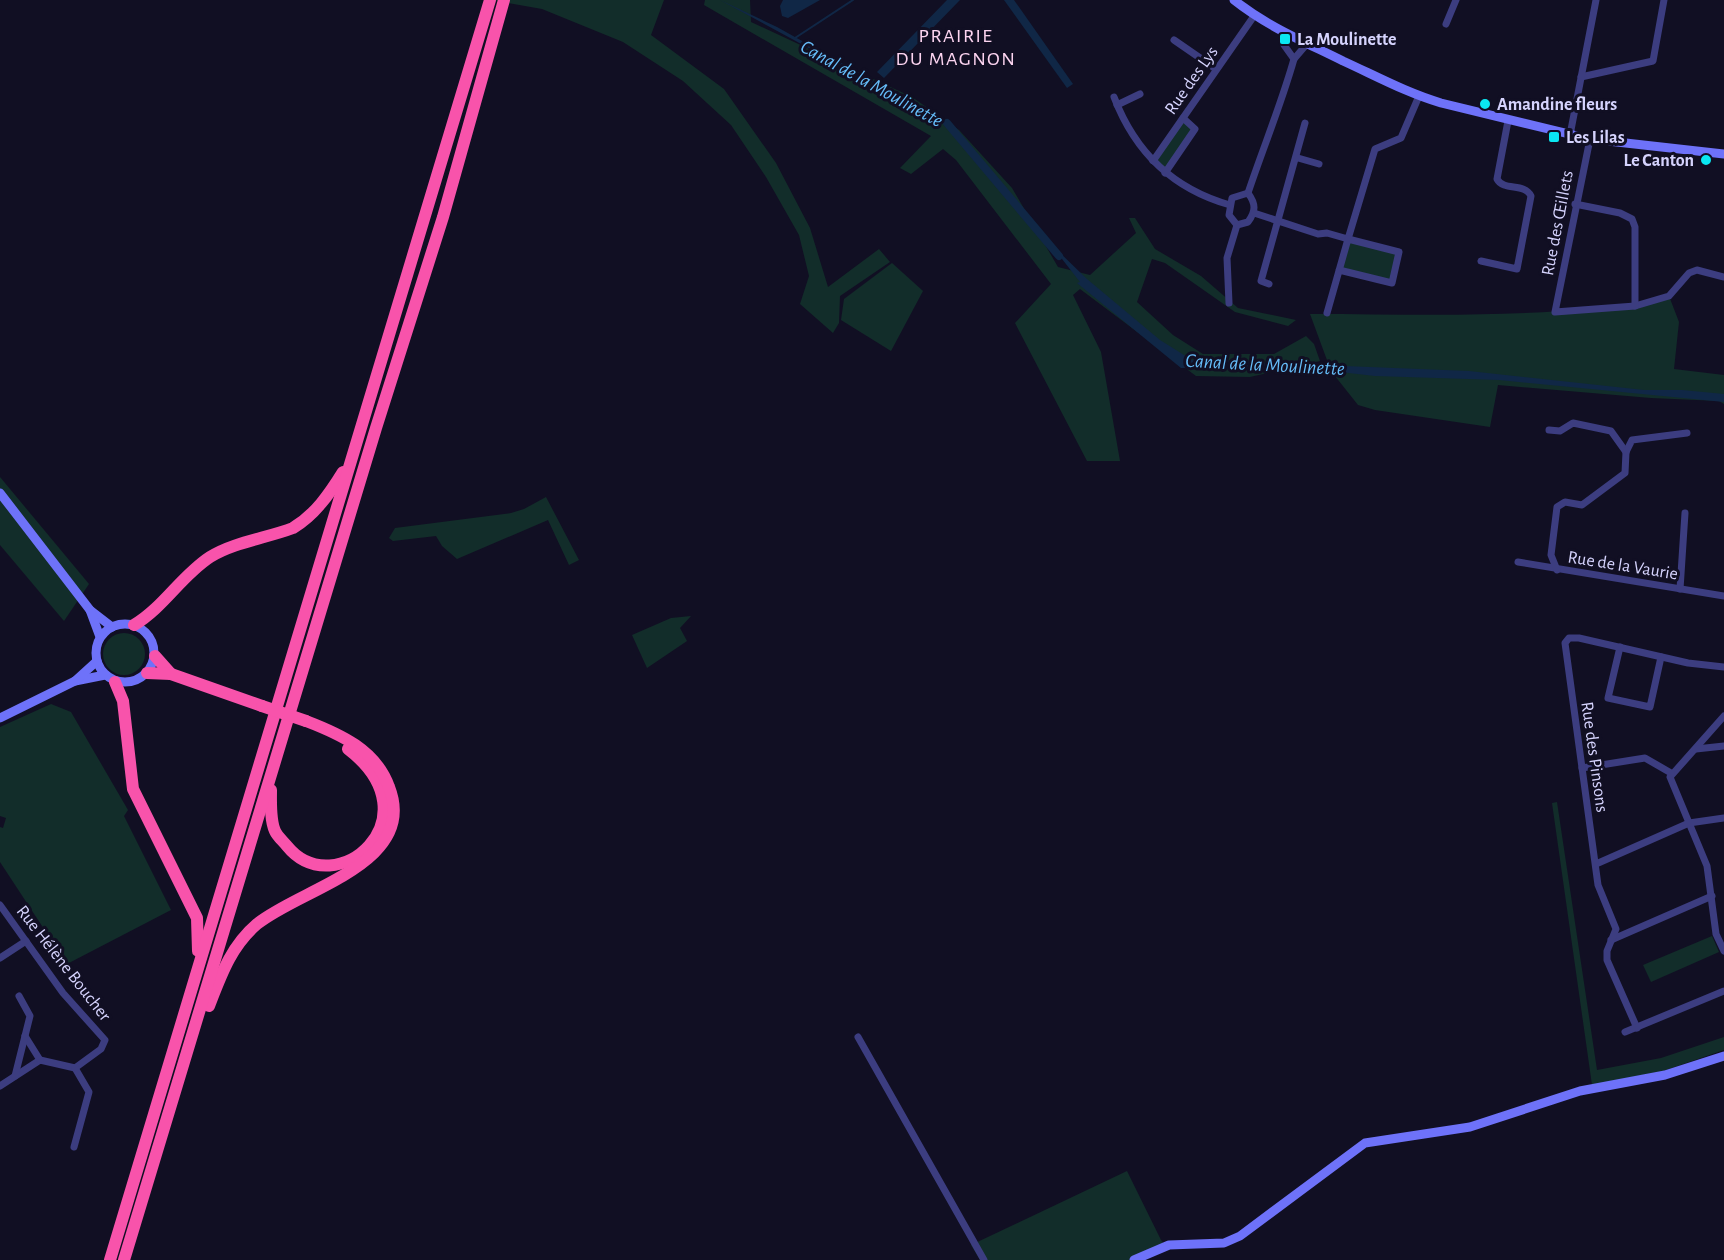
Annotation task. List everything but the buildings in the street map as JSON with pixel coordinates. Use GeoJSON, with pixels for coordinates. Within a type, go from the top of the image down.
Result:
{"type":"FeatureCollection","features":[{"type":"Feature","properties":{"kind":"highway"},"geometry":{"type":"LineString","coordinates":[[110,1260],[490,0]]}},
{"type":"Feature","properties":{"kind":"highway"},"geometry":{"type":"LineString","coordinates":[[124,1260],[376,428],[443,217],[504,0]]}},
{"type":"Feature","properties":{"kind":"highway"},"geometry":{"type":"LineString","coordinates":[[135,625],[156,610],[188,574],[212,556],[293,528],[302,522],[327,495],[352,455]]}},
{"type":"Feature","properties":{"kind":"highway"},"geometry":{"type":"LineString","coordinates":[[154,656],[171,674]]}},
{"type":"Feature","properties":{"kind":"highway"},"geometry":{"type":"LineString","coordinates":[[147,674],[171,674],[334,732],[358,746],[379,765],[393,796],[394,815],[390,832],[378,851],[366,861],[282,907],[238,943],[223,970],[179,1082]]}},
{"type":"Feature","properties":{"kind":"highway"},"geometry":{"type":"LineString","coordinates":[[110,678],[123,701],[130,777],[137,803],[197,918],[197,970]]}},
{"type":"Feature","properties":{"kind":"highway"},"geometry":{"type":"LineString","coordinates":[[270,777],[271,810],[275,832],[290,850],[304,859],[320,864],[338,864],[358,856],[370,846],[380,832],[384,815],[380,784],[355,754],[311,723]]}},
{"type":"Feature","properties":{"kind":"street"},"geometry":{"type":"LineString","coordinates":[[1234,0],[1254,16],[1306,45],[1419,96],[1508,121],[1590,139],[1724,154]]}},
{"type":"Feature","properties":{"kind":"street"},"geometry":{"type":"LineString","coordinates":[[1446,24],[1455,0]]}},
{"type":"Feature","properties":{"kind":"street"},"geometry":{"type":"LineString","coordinates":[[1570,135],[1596,0]]}},
{"type":"Feature","properties":{"kind":"street"},"geometry":{"type":"LineString","coordinates":[[1581,77],[1653,61],[1664,0]]}},
{"type":"Feature","properties":{"kind":"street","name":"Rue des Lys"},"geometry":{"type":"LineString","coordinates":[[1153,161],[1254,16]]}},
{"type":"Feature","properties":{"kind":"street"},"geometry":{"type":"LineString","coordinates":[[1174,40],[1216,69]]}},
{"type":"Feature","properties":{"kind":"street"},"geometry":{"type":"LineString","coordinates":[[1284,45],[1294,59]]}},
{"type":"Feature","properties":{"kind":"street"},"geometry":{"type":"LineString","coordinates":[[1236,225],[1248,222],[1254,213],[1255,205],[1248,193],[1266,138],[1279,111],[1294,59],[1306,45]]}},
{"type":"Feature","properties":{"kind":"street"},"geometry":{"type":"LineString","coordinates":[[1118,105],[1140,94]]}},
{"type":"Feature","properties":{"kind":"street"},"geometry":{"type":"LineString","coordinates":[[1327,314],[1375,149],[1401,138],[1419,96]]}},
{"type":"Feature","properties":{"kind":"street"},"geometry":{"type":"LineString","coordinates":[[1114,97],[1139,146],[1165,173],[1199,195],[1230,205]]}},
{"type":"Feature","properties":{"kind":"street"},"geometry":{"type":"LineString","coordinates":[[1165,173],[1195,129],[1183,118]]}},
{"type":"Feature","properties":{"kind":"street"},"geometry":{"type":"LineString","coordinates":[[1481,261],[1516,269],[1531,196],[1525,189],[1503,185],[1497,179],[1508,121]]}},
{"type":"Feature","properties":{"kind":"street"},"geometry":{"type":"LineString","coordinates":[[1269,284],[1262,281],[1272,248],[1271,242],[1298,158],[1296,151],[1305,123]]}},
{"type":"Feature","properties":{"kind":"street","name":"Rue des Œillets"},"geometry":{"type":"LineString","coordinates":[[1590,139],[1575,204],[1555,312],[1635,306]]}},
{"type":"Feature","properties":{"kind":"street"},"geometry":{"type":"LineString","coordinates":[[1298,158],[1319,164]]}},
{"type":"Feature","properties":{"kind":"street"},"geometry":{"type":"LineString","coordinates":[[1236,225],[1229,215],[1230,205],[1237,195],[1248,193]]}},
{"type":"Feature","properties":{"kind":"street"},"geometry":{"type":"LineString","coordinates":[[1575,204],[1620,213],[1632,219],[1635,227],[1635,306],[1669,296],[1689,273],[1697,270],[1724,277]]}},
{"type":"Feature","properties":{"kind":"street"},"geometry":{"type":"LineString","coordinates":[[1254,213],[1318,234],[1327,233],[1400,252],[1392,283],[1339,270]]}},
{"type":"Feature","properties":{"kind":"street"},"geometry":{"type":"LineString","coordinates":[[1229,303],[1227,258],[1236,225]]}},
{"type":"Feature","properties":{"kind":"street"},"geometry":{"type":"LineString","coordinates":[[1549,430],[1560,431],[1573,423],[1611,430],[1626,452]]}},
{"type":"Feature","properties":{"kind":"street"},"geometry":{"type":"LineString","coordinates":[[1557,570],[1551,555],[1557,507],[1565,502],[1582,505],[1625,474],[1626,452],[1632,440],[1687,433]]}},
{"type":"Feature","properties":{"kind":"street"},"geometry":{"type":"LineString","coordinates":[[0,493],[90,610],[112,627]]}},
{"type":"Feature","properties":{"kind":"street"},"geometry":{"type":"LineString","coordinates":[[1680,590],[1685,513]]}},
{"type":"Feature","properties":{"kind":"street","name":"Rue de la Vaurie"},"geometry":{"type":"LineString","coordinates":[[1518,561],[1557,570],[1724,596]]}},
{"type":"Feature","properties":{"kind":"street"},"geometry":{"type":"LineString","coordinates":[[90,610],[100,637],[96,652],[97,661],[110,678]]}},
{"type":"Feature","properties":{"kind":"street"},"geometry":{"type":"LineString","coordinates":[[75,681],[110,678],[133,682],[147,674],[154,656],[151,638],[135,625],[112,627],[100,637]]}},
{"type":"Feature","properties":{"kind":"street","name":"Rue des Pinsons"},"geometry":{"type":"LineString","coordinates":[[1616,929],[1598,885],[1565,643],[1569,638],[1579,638],[1661,657],[1724,667]]}},
{"type":"Feature","properties":{"kind":"street"},"geometry":{"type":"LineString","coordinates":[[1620,648],[1608,698],[1650,707],[1661,657]]}},
{"type":"Feature","properties":{"kind":"street"},"geometry":{"type":"LineString","coordinates":[[0,718],[75,681],[97,661]]}},
{"type":"Feature","properties":{"kind":"street"},"geometry":{"type":"LineString","coordinates":[[1671,773],[1696,749],[1724,716]]}},
{"type":"Feature","properties":{"kind":"street"},"geometry":{"type":"LineString","coordinates":[[1703,740],[1706,748]]}},
{"type":"Feature","properties":{"kind":"street"},"geometry":{"type":"LineString","coordinates":[[1696,749],[1724,746]]}},
{"type":"Feature","properties":{"kind":"street"},"geometry":{"type":"LineString","coordinates":[[1582,768],[1645,758],[1671,773]]}},
{"type":"Feature","properties":{"kind":"street"},"geometry":{"type":"LineString","coordinates":[[1671,773],[1673,787],[1707,866],[1724,950]]}},
{"type":"Feature","properties":{"kind":"street"},"geometry":{"type":"LineString","coordinates":[[1596,864],[1689,823],[1724,818]]}},
{"type":"Feature","properties":{"kind":"street"},"geometry":{"type":"LineString","coordinates":[[1611,940],[1712,896]]}},
{"type":"Feature","properties":{"kind":"street","name":"Rue Hélène Boucher"},"geometry":{"type":"LineString","coordinates":[[0,905],[63,993],[105,1040],[101,1049],[75,1068]]}},
{"type":"Feature","properties":{"kind":"street"},"geometry":{"type":"LineString","coordinates":[[1625,934],[1616,929],[1607,960],[1637,1028]]}},
{"type":"Feature","properties":{"kind":"street"},"geometry":{"type":"LineString","coordinates":[[0,958],[26,941]]}},
{"type":"Feature","properties":{"kind":"street"},"geometry":{"type":"LineString","coordinates":[[1625,1032],[1724,991]]}},
{"type":"Feature","properties":{"kind":"street"},"geometry":{"type":"LineString","coordinates":[[15,1076],[30,1016],[19,996]]}},
{"type":"Feature","properties":{"kind":"street"},"geometry":{"type":"LineString","coordinates":[[25,1036],[40,1060],[75,1068],[89,1092],[74,1147]]}},
{"type":"Feature","properties":{"kind":"street"},"geometry":{"type":"LineString","coordinates":[[858,1037],[984,1260]]}},
{"type":"Feature","properties":{"kind":"street"},"geometry":{"type":"LineString","coordinates":[[1134,1260],[1169,1245],[1224,1243],[1240,1236],[1365,1143],[1470,1127],[1580,1091],[1665,1075],[1724,1056]]}},
{"type":"Feature","properties":{"kind":"street"},"geometry":{"type":"LineString","coordinates":[[0,1086],[40,1060]]}},
{"type":"Feature","properties":{"kind":"green space"},"geometry":{"type":"Polygon","coordinates":[[[491,0],[664,0],[651,35],[724,89],[776,163],[810,228],[828,287],[879,249],[890,262],[840,296],[839,323],[833,333],[800,304],[809,276],[799,235],[766,177],[731,125],[683,81],[623,42],[542,9],[491,0]]]}},
{"type":"Feature","properties":{"kind":"green space"},"geometry":{"type":"Polygon","coordinates":[[[705,0],[750,0],[751,22],[912,97],[959,130],[1012,188],[1058,267],[1090,275],[1136,233],[1129,218],[1135,218],[1155,249],[1201,276],[1238,308],[1296,320],[1288,326],[1235,312],[1165,263],[1152,259],[1137,302],[1173,335],[1203,354],[1274,354],[1306,336],[1314,344],[1320,361],[1250,377],[1196,376],[1080,289],[1073,295],[1101,352],[1120,461],[1087,461],[1015,323],[1051,284],[956,160],[943,149],[911,174],[900,168],[931,136],[704,5],[705,0]]]}},
{"type":"Feature","properties":{"kind":"green space"},"geometry":{"type":"Polygon","coordinates":[[[1183,118],[1195,129],[1165,173],[1153,161],[1183,118]]]}},
{"type":"Feature","properties":{"kind":"green space"},"geometry":{"type":"Polygon","coordinates":[[[1348,239],[1399,252],[1392,283],[1339,270],[1348,239]]]}},
{"type":"Feature","properties":{"kind":"green space"},"geometry":{"type":"Polygon","coordinates":[[[892,263],[923,291],[891,351],[841,320],[844,299],[892,263]]]}},
{"type":"Feature","properties":{"kind":"green space"},"geometry":{"type":"Polygon","coordinates":[[[1669,296],[1679,322],[1674,369],[1724,375],[1724,404],[1719,401],[1651,398],[1498,385],[1490,427],[1375,410],[1358,405],[1331,371],[1310,314],[1530,313],[1615,306],[1669,296]]]}},
{"type":"Feature","properties":{"kind":"green space"},"geometry":{"type":"Polygon","coordinates":[[[0,477],[89,584],[64,621],[0,545],[0,477]]]}},
{"type":"Feature","properties":{"kind":"green space"},"geometry":{"type":"Polygon","coordinates":[[[546,497],[579,560],[569,565],[548,520],[457,559],[442,546],[436,536],[393,541],[389,538],[395,528],[511,513],[546,497]]]}},
{"type":"Feature","properties":{"kind":"green space"},"geometry":{"type":"Polygon","coordinates":[[[691,616],[680,628],[687,641],[647,668],[632,635],[671,618],[691,616]]]}},
{"type":"Feature","properties":{"kind":"green space"},"geometry":{"type":"Polygon","coordinates":[[[124,633],[139,639],[145,654],[139,669],[124,675],[109,669],[103,654],[109,639],[124,633]]]}},
{"type":"Feature","properties":{"kind":"green space"},"geometry":{"type":"Polygon","coordinates":[[[51,704],[71,712],[128,810],[124,816],[171,910],[67,964],[0,862],[0,827],[3,828],[6,818],[0,816],[0,727],[51,704]]]}},
{"type":"Feature","properties":{"kind":"green space"},"geometry":{"type":"Polygon","coordinates":[[[1557,802],[1597,1070],[1661,1058],[1724,1037],[1724,1050],[1663,1071],[1592,1085],[1552,803],[1557,802]]]}},
{"type":"Feature","properties":{"kind":"green space"},"geometry":{"type":"Polygon","coordinates":[[[1712,936],[1719,952],[1651,982],[1643,965],[1712,936]]]}},
{"type":"Feature","properties":{"kind":"green space"},"geometry":{"type":"Polygon","coordinates":[[[1127,1171],[1161,1240],[1168,1249],[1145,1260],[980,1260],[971,1245],[1127,1171]]]}},
{"type":"Feature","properties":{"kind":"water"},"geometry":{"type":"Polygon","coordinates":[[[720,0],[777,27],[949,123],[1055,248],[1087,279],[1160,340],[1192,360],[1469,371],[1644,390],[1682,390],[1724,394],[1724,402],[1499,380],[1375,376],[1331,371],[1181,368],[1077,283],[1080,282],[1062,259],[949,124],[720,0]]]}},
{"type":"Feature","properties":{"kind":"water"},"geometry":{"type":"Polygon","coordinates":[[[783,0],[820,0],[788,18],[782,16],[780,6],[783,0]]]}},
{"type":"Feature","properties":{"kind":"water"},"geometry":{"type":"Polygon","coordinates":[[[947,0],[960,0],[884,78],[877,72],[947,0]]]}},
{"type":"Feature","properties":{"kind":"water"},"geometry":{"type":"Polygon","coordinates":[[[1004,0],[1014,0],[1073,84],[1067,88],[1004,0]]]}},
{"type":"Feature","properties":{"kind":"waterway"},"geometry":{"type":"LineString","coordinates":[[795,38],[853,0]]}},
{"type":"Feature","properties":{"kind":"waterway","name":"Canal de la Moulinette"},"geometry":{"type":"LineString","coordinates":[[947,123],[1059,256]]}},
{"type":"Feature","properties":{"kind":"place","name":"La Moulinette"},"geometry":{"type":"Point","coordinates":[1285,39]}},
{"type":"Feature","properties":{"kind":"place","name":"Amandine fleurs"},"geometry":{"type":"Point","coordinates":[1485,104]}},
{"type":"Feature","properties":{"kind":"place","name":"Les Lilas"},"geometry":{"type":"Point","coordinates":[1554,137]}},
{"type":"Feature","properties":{"kind":"place","name":"Le Canton"},"geometry":{"type":"Point","coordinates":[1706,160]}},
{"type":"Feature","properties":{"kind":"district","name":"PRAIRIE DU MAGNON"},"geometry":{"type":"Point","coordinates":[956,46]}}]}
